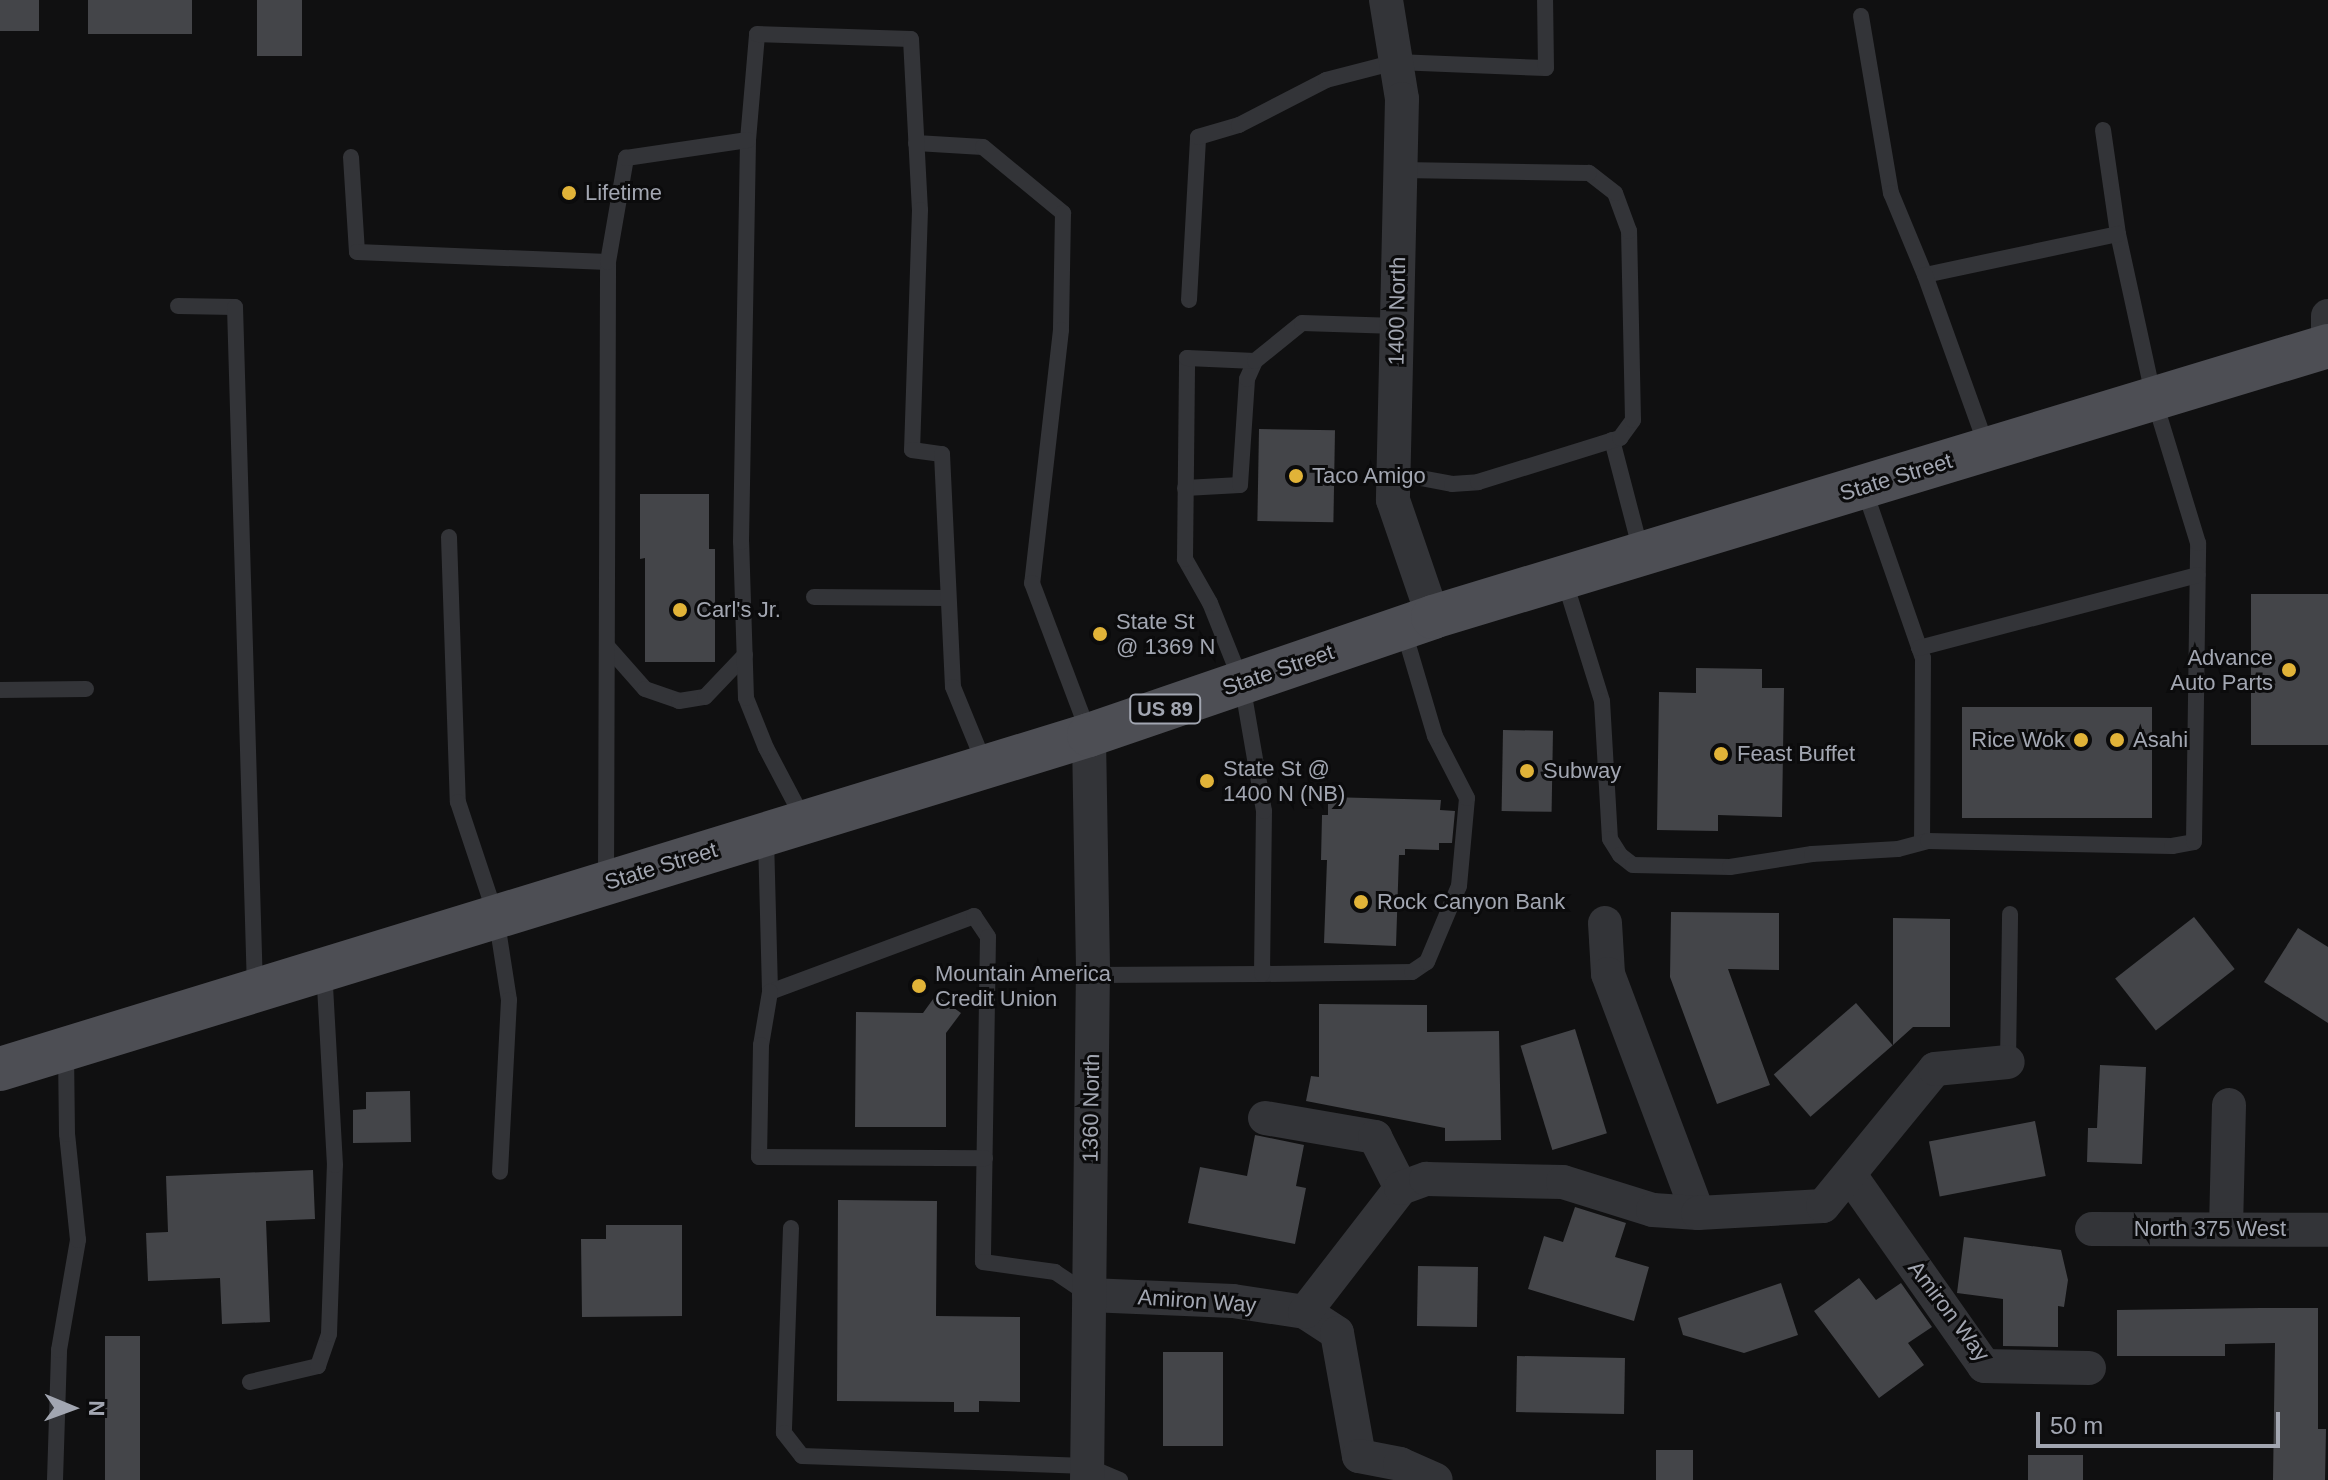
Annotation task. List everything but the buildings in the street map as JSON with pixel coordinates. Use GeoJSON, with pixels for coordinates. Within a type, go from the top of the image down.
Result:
{"type":"FeatureCollection","features":[{"type":"Feature","properties":{"kind":"main road","name":"State Street"},"geometry":{"type":"LineString","coordinates":[[0,1069],[1089,735],[1418,622],[2328,346]]}},
{"type":"Feature","properties":{"kind":"street","name":"1400 North"},"geometry":{"type":"LineString","coordinates":[[1386,0],[1402,99],[1393,500],[1418,622]]}},
{"type":"Feature","properties":{"kind":"street"},"geometry":{"type":"LineString","coordinates":[[2328,316],[2328,346]]}},
{"type":"Feature","properties":{"kind":"street","name":"1360 North"},"geometry":{"type":"LineString","coordinates":[[1087,1473],[1093,975],[1089,735]]}},
{"type":"Feature","properties":{"kind":"street"},"geometry":{"type":"LineString","coordinates":[[1605,923],[1608,974],[1698,1213]]}},
{"type":"Feature","properties":{"kind":"street"},"geometry":{"type":"LineString","coordinates":[[1436,1480],[1400,1464],[1359,1456],[1337,1333],[1305,1312],[1401,1188],[1426,1179],[1563,1182],[1653,1210],[1698,1213],[1823,1206],[1935,1069],[2008,1062]]}},
{"type":"Feature","properties":{"kind":"street"},"geometry":{"type":"LineString","coordinates":[[2226,1228],[2229,1105]]}},
{"type":"Feature","properties":{"kind":"street"},"geometry":{"type":"LineString","coordinates":[[1265,1118],[1375,1137],[1401,1188]]}},
{"type":"Feature","properties":{"kind":"street","name":"Amiron Way"},"geometry":{"type":"LineString","coordinates":[[1850,1175],[1984,1366],[2089,1368]]}},
{"type":"Feature","properties":{"kind":"street","name":"North 375 West"},"geometry":{"type":"LineString","coordinates":[[2092,1229],[2328,1230]]}},
{"type":"Feature","properties":{"kind":"street","name":"Amiron Way"},"geometry":{"type":"LineString","coordinates":[[1089,1295],[1233,1301],[1305,1312]]}},
{"type":"Feature","properties":{"kind":"lane"},"geometry":{"type":"LineString","coordinates":[[1189,300],[1198,137],[1239,125],[1326,80],[1396,62],[1546,68],[1545,0]]}},
{"type":"Feature","properties":{"kind":"lane"},"geometry":{"type":"LineString","coordinates":[[1861,16],[1891,193],[1925,275],[1987,449]]}},
{"type":"Feature","properties":{"kind":"lane"},"geometry":{"type":"LineString","coordinates":[[985,1158],[759,1157],[761,1045],[770,992],[786,828],[766,748],[746,698],[741,542],[748,140],[757,34],[911,39],[920,210],[912,450],[942,454],[946,598],[953,687],[986,767]]}},
{"type":"Feature","properties":{"kind":"lane"},"geometry":{"type":"LineString","coordinates":[[1564,577],[1602,701],[1610,839],[1620,855],[1633,865],[1730,867],[1812,854],[1898,849],[1922,842],[2172,846],[2194,842],[2198,543],[2154,399],[2118,234],[2103,130]]}},
{"type":"Feature","properties":{"kind":"lane"},"geometry":{"type":"LineString","coordinates":[[606,883],[608,262],[626,158],[748,140]]}},
{"type":"Feature","properties":{"kind":"lane"},"geometry":{"type":"LineString","coordinates":[[916,143],[983,147],[1063,213],[1061,330],[1032,583],[1089,735]]}},
{"type":"Feature","properties":{"kind":"lane"},"geometry":{"type":"LineString","coordinates":[[351,157],[357,252],[608,262]]}},
{"type":"Feature","properties":{"kind":"lane"},"geometry":{"type":"LineString","coordinates":[[1394,473],[1452,484],[1478,482],[1620,438],[1633,420],[1629,231],[1615,193],[1589,173],[1401,170]]}},
{"type":"Feature","properties":{"kind":"lane"},"geometry":{"type":"LineString","coordinates":[[1925,275],[2118,234]]}},
{"type":"Feature","properties":{"kind":"lane"},"geometry":{"type":"LineString","coordinates":[[178,306],[235,307],[255,990]]}},
{"type":"Feature","properties":{"kind":"lane"},"geometry":{"type":"LineString","coordinates":[[1185,488],[1240,485],[1247,379],[1255,361],[1302,323],[1397,326]]}},
{"type":"Feature","properties":{"kind":"lane"},"geometry":{"type":"LineString","coordinates":[[1255,361],[1187,358],[1185,559],[1210,603],[1242,683],[1264,811],[1262,974]]}},
{"type":"Feature","properties":{"kind":"lane"},"geometry":{"type":"LineString","coordinates":[[1612,440],[1642,554]]}},
{"type":"Feature","properties":{"kind":"lane"},"geometry":{"type":"LineString","coordinates":[[1864,487],[1923,658],[1922,842]]}},
{"type":"Feature","properties":{"kind":"lane"},"geometry":{"type":"LineString","coordinates":[[449,537],[458,802],[496,916],[509,1000],[500,1172]]}},
{"type":"Feature","properties":{"kind":"lane"},"geometry":{"type":"LineString","coordinates":[[1919,648],[2198,575]]}},
{"type":"Feature","properties":{"kind":"lane"},"geometry":{"type":"LineString","coordinates":[[814,597],[946,598]]}},
{"type":"Feature","properties":{"kind":"lane"},"geometry":{"type":"LineString","coordinates":[[1093,975],[1412,972],[1427,962],[1459,886],[1467,798],[1435,736],[1418,622]]}},
{"type":"Feature","properties":{"kind":"lane"},"geometry":{"type":"LineString","coordinates":[[607,646],[645,689],[679,701],[705,697],[745,655]]}},
{"type":"Feature","properties":{"kind":"lane"},"geometry":{"type":"LineString","coordinates":[[0,690],[86,689]]}},
{"type":"Feature","properties":{"kind":"lane"},"geometry":{"type":"LineString","coordinates":[[2008,1062],[2010,914]]}},
{"type":"Feature","properties":{"kind":"lane"},"geometry":{"type":"LineString","coordinates":[[770,992],[974,916],[988,937],[983,1262],[1055,1272],[1089,1295]]}},
{"type":"Feature","properties":{"kind":"lane"},"geometry":{"type":"LineString","coordinates":[[250,1382],[318,1366],[329,1334],[335,1165],[324,969]]}},
{"type":"Feature","properties":{"kind":"lane"},"geometry":{"type":"LineString","coordinates":[[55,1480],[59,1350],[78,1240],[67,1134],[66,1048]]}},
{"type":"Feature","properties":{"kind":"lane"},"geometry":{"type":"LineString","coordinates":[[791,1228],[784,1433],[802,1456],[1087,1473],[1120,1480]]}},
{"type":"Feature","properties":{"kind":"place","name":"Lifetime"},"geometry":{"type":"Point","coordinates":[569,193]}},
{"type":"Feature","properties":{"kind":"place","name":"Taco Amigo"},"geometry":{"type":"Point","coordinates":[1296,476]}},
{"type":"Feature","properties":{"kind":"place","name":"Carl's Jr."},"geometry":{"type":"Point","coordinates":[680,610]}},
{"type":"Feature","properties":{"kind":"place","name":"State St @ 1369 N"},"geometry":{"type":"Point","coordinates":[1100,634]}},
{"type":"Feature","properties":{"kind":"place","name":"Advance Auto Parts"},"geometry":{"type":"Point","coordinates":[2289,670]}},
{"type":"Feature","properties":{"kind":"place","name":"Rice Wok"},"geometry":{"type":"Point","coordinates":[2081,740]}},
{"type":"Feature","properties":{"kind":"place","name":"Asahi"},"geometry":{"type":"Point","coordinates":[2117,740]}},
{"type":"Feature","properties":{"kind":"place","name":"Feast Buffet"},"geometry":{"type":"Point","coordinates":[1721,754]}},
{"type":"Feature","properties":{"kind":"place","name":"Subway"},"geometry":{"type":"Point","coordinates":[1527,771]}},
{"type":"Feature","properties":{"kind":"place","name":"State St @ 1400 N (NB)"},"geometry":{"type":"Point","coordinates":[1207,781]}},
{"type":"Feature","properties":{"kind":"place","name":"Rock Canyon Bank"},"geometry":{"type":"Point","coordinates":[1361,902]}},
{"type":"Feature","properties":{"kind":"place","name":"Mountain America Credit Union"},"geometry":{"type":"Point","coordinates":[919,986]}}]}
